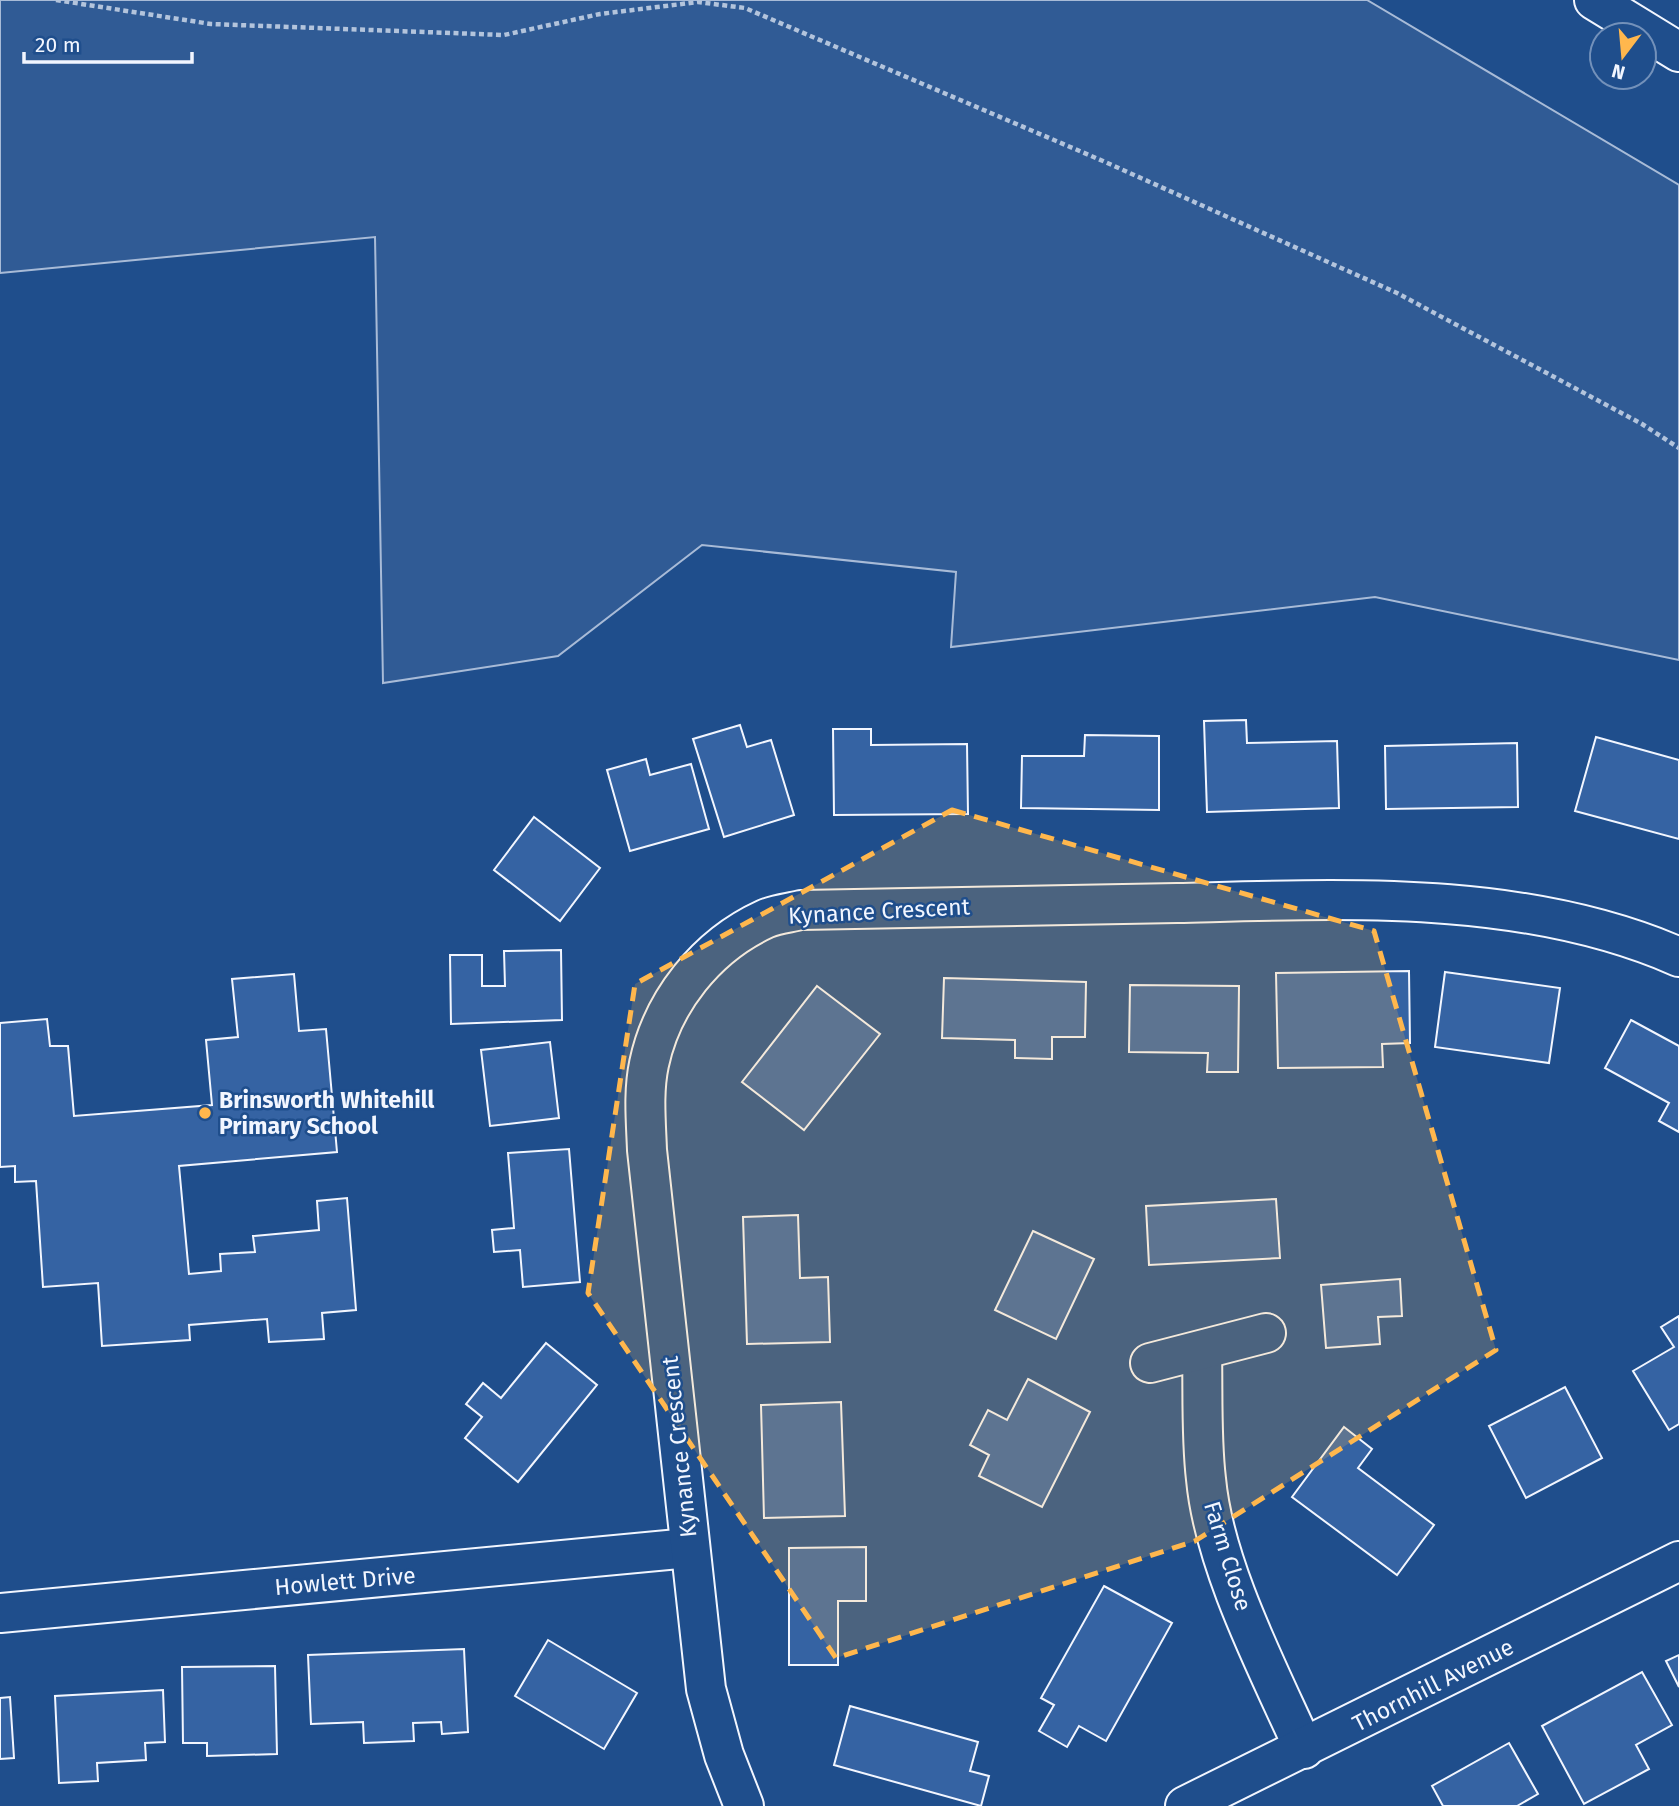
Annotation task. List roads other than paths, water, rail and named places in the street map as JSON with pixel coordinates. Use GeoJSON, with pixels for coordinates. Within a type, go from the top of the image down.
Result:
{"type":"FeatureCollection","features":[{"type":"Feature","properties":{"kind":"main road"},"geometry":{"type":"LineString","coordinates":[[1594,0],[1679,52]]}},
{"type":"Feature","properties":{"kind":"main road","name":"Kynance Crescent"},"geometry":{"type":"LineString","coordinates":[[744,1806],[724,1755],[706,1689],[647,1150],[645,1104],[649,1065],[662,1022],[682,986],[709,958],[736,934],[767,918],[801,910],[1336,900],[1465,905],[1581,924],[1679,957]]}},
{"type":"Feature","properties":{"kind":"main road"},"geometry":{"type":"LineString","coordinates":[[1150,1363],[1266,1333]]}},
{"type":"Feature","properties":{"kind":"main road","name":"Farm Close"},"geometry":{"type":"LineString","coordinates":[[1202,1350],[1206,1480],[1217,1536],[1257,1644],[1304,1749]]}},
{"type":"Feature","properties":{"kind":"main road","name":"Howlett Drive"},"geometry":{"type":"LineString","coordinates":[[0,1613],[689,1548]]}},
{"type":"Feature","properties":{"kind":"main road","name":"Thornhill Avenue"},"geometry":{"type":"LineString","coordinates":[[1185,1806],[1679,1561]]}},
{"type":"Feature","properties":{"kind":"place","name":"Brinsworth Whitehill Primary School"},"geometry":{"type":"Point","coordinates":[205,1113]}}]}
